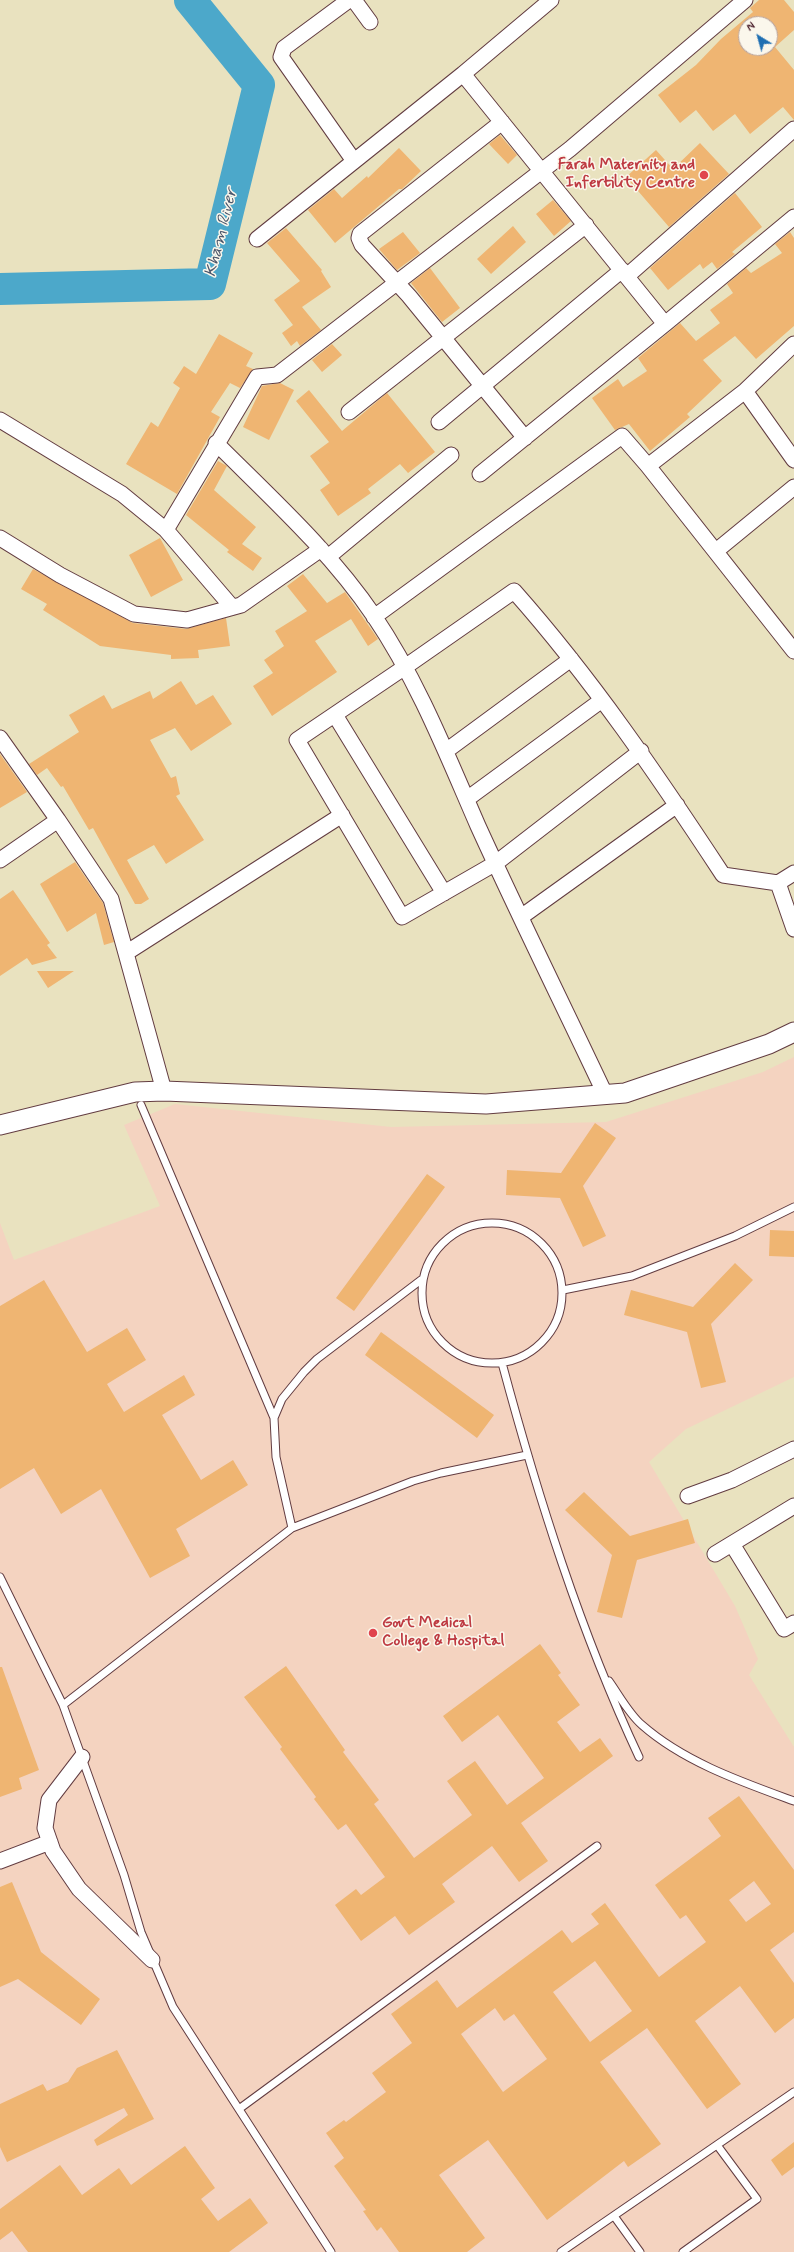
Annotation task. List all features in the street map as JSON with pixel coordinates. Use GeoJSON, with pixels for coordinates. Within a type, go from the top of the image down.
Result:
{"type":"FeatureCollection","features":[{"type":"Feature","properties":{"kind":"street"},"geometry":{"type":"LineString","coordinates":[[349,0],[284,48],[281,57],[354,161]]}},
{"type":"Feature","properties":{"kind":"street"},"geometry":{"type":"LineString","coordinates":[[354,0],[370,22]]}},
{"type":"Feature","properties":{"kind":"street"},"geometry":{"type":"LineString","coordinates":[[257,239],[463,74],[551,0]]}},
{"type":"Feature","properties":{"kind":"street"},"geometry":{"type":"LineString","coordinates":[[166,530],[216,443],[257,377],[277,375],[396,284],[570,149],[745,0]]}},
{"type":"Feature","properties":{"kind":"street"},"geometry":{"type":"LineString","coordinates":[[463,74],[665,324]]}},
{"type":"Feature","properties":{"kind":"street"},"geometry":{"type":"LineString","coordinates":[[502,122],[360,234],[359,241],[396,284],[409,296],[525,438]]}},
{"type":"Feature","properties":{"kind":"street"},"geometry":{"type":"LineString","coordinates":[[439,422],[624,273],[794,129]]}},
{"type":"Feature","properties":{"kind":"street"},"geometry":{"type":"LineString","coordinates":[[480,474],[794,217]]}},
{"type":"Feature","properties":{"kind":"street"},"geometry":{"type":"LineString","coordinates":[[350,412],[586,225]]}},
{"type":"Feature","properties":{"kind":"street"},"geometry":{"type":"LineString","coordinates":[[648,466],[745,391],[794,344]]}},
{"type":"Feature","properties":{"kind":"street"},"geometry":{"type":"LineString","coordinates":[[745,391],[794,460]]}},
{"type":"Feature","properties":{"kind":"street"},"geometry":{"type":"LineString","coordinates":[[0,420],[122,494],[166,530],[232,607]]}},
{"type":"Feature","properties":{"kind":"street"},"geometry":{"type":"LineString","coordinates":[[374,617],[622,436],[648,466],[794,651]]}},
{"type":"Feature","properties":{"kind":"street"},"geometry":{"type":"LineString","coordinates":[[216,443],[325,553],[374,617],[405,667],[446,751],[521,917],[605,1094]]}},
{"type":"Feature","properties":{"kind":"street"},"geometry":{"type":"LineString","coordinates":[[0,538],[60,575],[134,614],[187,620],[242,605],[325,553],[452,455]]}},
{"type":"Feature","properties":{"kind":"street"},"geometry":{"type":"LineString","coordinates":[[716,551],[794,487]]}},
{"type":"Feature","properties":{"kind":"street"},"geometry":{"type":"LineString","coordinates":[[641,751],[496,863],[402,917],[297,740],[514,591],[571,659],[641,751],[723,875],[778,883],[794,873]]}},
{"type":"Feature","properties":{"kind":"street"},"geometry":{"type":"LineString","coordinates":[[446,751],[571,659]]}},
{"type":"Feature","properties":{"kind":"street"},"geometry":{"type":"LineString","coordinates":[[467,799],[602,700]]}},
{"type":"Feature","properties":{"kind":"street"},"geometry":{"type":"LineString","coordinates":[[335,714],[444,893]]}},
{"type":"Feature","properties":{"kind":"street"},"geometry":{"type":"LineString","coordinates":[[0,738],[58,820],[111,899],[164,1091]]}},
{"type":"Feature","properties":{"kind":"street"},"geometry":{"type":"LineString","coordinates":[[521,917],[677,805]]}},
{"type":"Feature","properties":{"kind":"street"},"geometry":{"type":"LineString","coordinates":[[126,953],[342,815]]}},
{"type":"Feature","properties":{"kind":"street"},"geometry":{"type":"LineString","coordinates":[[0,860],[58,820]]}},
{"type":"Feature","properties":{"kind":"street"},"geometry":{"type":"LineString","coordinates":[[778,883],[794,929]]}},
{"type":"Feature","properties":{"kind":"street"},"geometry":{"type":"LineString","coordinates":[[0,1125],[135,1092],[164,1091],[486,1104],[625,1093],[769,1044],[794,1032]]}},
{"type":"Feature","properties":{"kind":"street"},"geometry":{"type":"LineString","coordinates":[[688,1496],[732,1480],[794,1448]]}},
{"type":"Feature","properties":{"kind":"street"},"geometry":{"type":"LineString","coordinates":[[716,1554],[794,1506]]}},
{"type":"Feature","properties":{"kind":"street"},"geometry":{"type":"LineString","coordinates":[[732,1544],[784,1630],[794,1623]]}},
{"type":"Feature","properties":{"kind":"street"},"geometry":{"type":"LineString","coordinates":[[82,1757],[49,1800],[45,1828],[54,1851],[79,1889],[152,1960]]}},
{"type":"Feature","properties":{"kind":"street"},"geometry":{"type":"LineString","coordinates":[[0,1861],[50,1842]]}},
{"type":"Feature","properties":{"kind":"lane"},"geometry":{"type":"LineString","coordinates":[[141,1105],[274,1418],[276,1457],[292,1528]]}},
{"type":"Feature","properties":{"kind":"lane"},"geometry":{"type":"LineString","coordinates":[[563,1290],[632,1276],[736,1236],[794,1207]]}},
{"type":"Feature","properties":{"kind":"lane"},"geometry":{"type":"LineString","coordinates":[[274,1418],[282,1399],[304,1372],[421,1280],[440,1245],[462,1229],[489,1222],[517,1227],[540,1241],[557,1264],[563,1290],[559,1318],[544,1341],[521,1358],[495,1364],[467,1360],[444,1346],[427,1323],[421,1296],[421,1280]]}},
{"type":"Feature","properties":{"kind":"lane"},"geometry":{"type":"LineString","coordinates":[[502,1362],[544,1512],[602,1671],[639,1757]]}},
{"type":"Feature","properties":{"kind":"lane"},"geometry":{"type":"LineString","coordinates":[[63,1705],[292,1528],[420,1479],[527,1455]]}},
{"type":"Feature","properties":{"kind":"lane"},"geometry":{"type":"LineString","coordinates":[[0,1577],[63,1705],[152,1960],[173,2007],[331,2252]]}},
{"type":"Feature","properties":{"kind":"lane"},"geometry":{"type":"LineString","coordinates":[[0,1593],[7,1589]]}},
{"type":"Feature","properties":{"kind":"lane"},"geometry":{"type":"LineString","coordinates":[[602,1671],[641,1724],[669,1745],[732,1779],[794,1802]]}},
{"type":"Feature","properties":{"kind":"lane"},"geometry":{"type":"LineString","coordinates":[[239,2110],[597,1846]]}},
{"type":"Feature","properties":{"kind":"lane"},"geometry":{"type":"LineString","coordinates":[[561,2252],[794,2092]]}},
{"type":"Feature","properties":{"kind":"lane"},"geometry":{"type":"LineString","coordinates":[[683,2252],[757,2199],[718,2145]]}},
{"type":"Feature","properties":{"kind":"lane"},"geometry":{"type":"LineString","coordinates":[[614,2216],[640,2252]]}},
{"type":"Feature","properties":{"kind":"shaded area","name":"Govt Medical College & Hospital"},"geometry":{"type":"Polygon","coordinates":[[[794,1057],[794,1377],[686,1429],[649,1462],[735,1606],[758,1659],[749,1675],[794,1747],[794,2252],[0,2252],[0,1223],[14,1260],[160,1206],[124,1125],[175,1104],[391,1127],[606,1122],[763,1072],[794,1057]]]}},
{"type":"Feature","properties":{"kind":"building"},"geometry":{"type":"Polygon","coordinates":[[[759,0],[784,0],[794,12],[794,30],[778,44],[778,16],[748,16],[753,12],[750,8],[759,0]]]}},
{"type":"Feature","properties":{"kind":"building"},"geometry":{"type":"Polygon","coordinates":[[[738,25],[738,56],[778,56],[778,51],[794,70],[794,120],[783,107],[750,134],[735,114],[713,131],[696,110],[680,123],[658,95],[696,65],[721,39],[738,25]]]}},
{"type":"Feature","properties":{"kind":"building"},"geometry":{"type":"Polygon","coordinates":[[[500,135],[517,155],[508,164],[489,144],[500,135]]]}},
{"type":"Feature","properties":{"kind":"building"},"geometry":{"type":"Polygon","coordinates":[[[700,143],[729,174],[669,227],[626,177],[656,150],[673,169],[700,143]]]}},
{"type":"Feature","properties":{"kind":"building"},"geometry":{"type":"Polygon","coordinates":[[[399,148],[421,171],[402,189],[399,189],[335,243],[308,210],[334,189],[342,198],[367,176],[368,178],[399,148]]]}},
{"type":"Feature","properties":{"kind":"building"},"geometry":{"type":"Polygon","coordinates":[[[735,193],[762,227],[732,252],[735,254],[717,269],[712,262],[703,269],[700,264],[668,290],[650,268],[735,193]]]}},
{"type":"Feature","properties":{"kind":"building"},"geometry":{"type":"Polygon","coordinates":[[[553,200],[571,221],[554,236],[536,214],[553,200]]]}},
{"type":"Feature","properties":{"kind":"building"},"geometry":{"type":"Polygon","coordinates":[[[513,226],[526,242],[491,274],[477,259],[513,226]]]}},
{"type":"Feature","properties":{"kind":"building"},"geometry":{"type":"Polygon","coordinates":[[[286,228],[322,270],[321,271],[331,287],[302,307],[321,330],[300,346],[297,341],[291,346],[282,333],[293,325],[274,300],[300,281],[267,243],[286,228]]]}},
{"type":"Feature","properties":{"kind":"building"},"geometry":{"type":"Polygon","coordinates":[[[403,232],[420,253],[397,270],[379,249],[403,232]]]}},
{"type":"Feature","properties":{"kind":"building"},"geometry":{"type":"Polygon","coordinates":[[[790,232],[794,238],[794,326],[756,359],[735,336],[703,360],[722,381],[687,414],[690,417],[650,451],[629,424],[615,430],[592,398],[618,379],[623,387],[647,371],[638,358],[680,323],[696,341],[720,323],[710,310],[733,293],[727,284],[746,268],[751,273],[782,253],[775,244],[790,232]]]}},
{"type":"Feature","properties":{"kind":"building"},"geometry":{"type":"Polygon","coordinates":[[[430,268],[460,308],[442,322],[411,283],[430,268]]]}},
{"type":"Feature","properties":{"kind":"building"},"geometry":{"type":"Polygon","coordinates":[[[219,334],[253,353],[246,366],[253,369],[240,388],[230,383],[211,412],[220,417],[177,494],[126,464],[151,422],[158,427],[180,388],[173,383],[184,366],[196,374],[219,334]]]}},
{"type":"Feature","properties":{"kind":"building"},"geometry":{"type":"Polygon","coordinates":[[[332,344],[342,355],[322,372],[312,360],[332,344]]]}},
{"type":"Feature","properties":{"kind":"building"},"geometry":{"type":"Polygon","coordinates":[[[280,383],[294,390],[269,440],[243,427],[262,386],[280,383]]]}},
{"type":"Feature","properties":{"kind":"building"},"geometry":{"type":"Polygon","coordinates":[[[309,390],[342,431],[387,393],[435,452],[408,473],[400,464],[368,489],[371,493],[338,516],[320,490],[330,483],[310,456],[329,442],[296,401],[309,390]]]}},
{"type":"Feature","properties":{"kind":"building"},"geometry":{"type":"Polygon","coordinates":[[[218,461],[227,466],[214,490],[256,527],[242,544],[262,558],[253,571],[227,552],[229,550],[186,515],[218,461]]]}},
{"type":"Feature","properties":{"kind":"building"},"geometry":{"type":"Polygon","coordinates":[[[160,538],[183,580],[151,597],[129,555],[160,538]]]}},
{"type":"Feature","properties":{"kind":"building"},"geometry":{"type":"Polygon","coordinates":[[[33,569],[133,623],[186,629],[226,618],[230,646],[198,650],[199,658],[171,659],[171,655],[100,646],[43,610],[47,604],[21,589],[33,569]]]}},
{"type":"Feature","properties":{"kind":"building"},"geometry":{"type":"Polygon","coordinates":[[[303,574],[327,603],[345,592],[378,639],[368,646],[351,619],[315,641],[337,672],[272,716],[253,686],[273,673],[264,660],[284,646],[275,631],[307,611],[287,586],[303,574]]]}},
{"type":"Feature","properties":{"kind":"building"},"geometry":{"type":"Polygon","coordinates":[[[181,681],[196,705],[213,695],[232,724],[191,751],[175,728],[150,740],[171,778],[176,776],[180,794],[176,796],[204,840],[166,864],[154,845],[127,860],[149,899],[141,904],[135,904],[93,828],[89,830],[63,786],[61,787],[47,768],[37,775],[29,764],[79,732],[69,715],[104,695],[112,709],[150,691],[153,699],[181,681]]]}},
{"type":"Feature","properties":{"kind":"building"},"geometry":{"type":"Polygon","coordinates":[[[0,754],[27,792],[0,808],[0,754]]]}},
{"type":"Feature","properties":{"kind":"building"},"geometry":{"type":"Polygon","coordinates":[[[75,862],[103,903],[114,942],[104,945],[96,913],[67,932],[40,884],[75,862]]]}},
{"type":"Feature","properties":{"kind":"building"},"geometry":{"type":"Polygon","coordinates":[[[13,890],[50,943],[47,945],[57,958],[32,965],[27,958],[0,976],[0,899],[13,890]]]}},
{"type":"Feature","properties":{"kind":"building"},"geometry":{"type":"Polygon","coordinates":[[[37,971],[74,971],[48,988],[37,971]]]}},
{"type":"Feature","properties":{"kind":"building"},"geometry":{"type":"Polygon","coordinates":[[[595,1123],[616,1138],[583,1186],[606,1236],[583,1247],[560,1198],[506,1195],[507,1170],[561,1173],[595,1123]]]}},
{"type":"Feature","properties":{"kind":"building"},"geometry":{"type":"Polygon","coordinates":[[[427,1174],[445,1187],[354,1311],[336,1298],[427,1174]]]}},
{"type":"Feature","properties":{"kind":"building"},"geometry":{"type":"Polygon","coordinates":[[[770,1230],[794,1231],[794,1257],[769,1256],[770,1230]]]}},
{"type":"Feature","properties":{"kind":"building"},"geometry":{"type":"Polygon","coordinates":[[[735,1263],[753,1280],[711,1324],[726,1382],[701,1388],[687,1332],[624,1315],[631,1290],[693,1307],[735,1263]]]}},
{"type":"Feature","properties":{"kind":"building"},"geometry":{"type":"Polygon","coordinates":[[[44,1280],[87,1352],[127,1328],[146,1360],[107,1384],[124,1412],[184,1375],[195,1395],[162,1415],[201,1480],[233,1460],[248,1485],[176,1529],[190,1556],[150,1578],[101,1489],[61,1514],[34,1468],[0,1489],[0,1306],[44,1280]]]}},
{"type":"Feature","properties":{"kind":"building"},"geometry":{"type":"Polygon","coordinates":[[[381,1332],[494,1415],[477,1438],[365,1355],[381,1332]]]}},
{"type":"Feature","properties":{"kind":"building"},"geometry":{"type":"Polygon","coordinates":[[[584,1492],[630,1536],[688,1519],[695,1543],[637,1560],[622,1618],[597,1612],[612,1555],[565,1510],[584,1492]]]}},
{"type":"Feature","properties":{"kind":"building"},"geometry":{"type":"Polygon","coordinates":[[[540,1644],[561,1673],[558,1675],[580,1705],[557,1722],[580,1752],[600,1738],[613,1756],[521,1823],[548,1861],[519,1882],[492,1846],[442,1884],[455,1902],[409,1935],[395,1916],[361,1941],[335,1905],[356,1889],[361,1895],[385,1877],[346,1824],[338,1830],[314,1799],[316,1797],[280,1749],[282,1747],[244,1697],[286,1666],[345,1750],[343,1752],[379,1800],[374,1804],[414,1858],[472,1815],[447,1781],[475,1761],[507,1805],[544,1778],[498,1715],[462,1742],[443,1716],[540,1644]]]}},
{"type":"Feature","properties":{"kind":"building"},"geometry":{"type":"Polygon","coordinates":[[[0,1667],[2,1667],[39,1770],[19,1778],[22,1789],[0,1797],[0,1667]]]}},
{"type":"Feature","properties":{"kind":"building"},"geometry":{"type":"Polygon","coordinates":[[[739,1796],[794,1870],[794,1932],[770,1950],[794,1983],[794,2018],[775,2033],[740,1986],[695,2021],[741,2084],[707,2109],[647,2028],[600,2062],[661,2144],[628,2167],[624,2161],[547,2220],[488,2140],[439,2175],[485,2238],[467,2252],[399,2252],[381,2227],[377,2231],[363,2211],[366,2210],[334,2166],[344,2158],[326,2133],[344,2120],[346,2122],[386,2092],[372,2073],[412,2043],[391,2014],[437,1980],[457,2008],[562,1930],[572,1943],[599,1924],[591,1914],[605,1903],[659,1977],[706,1942],[686,1915],[680,1919],[655,1885],[721,1836],[708,1818],[739,1796]],[[754,1881],[729,1900],[746,1922],[771,1904],[754,1881]],[[595,1961],[553,1992],[590,2042],[632,2011],[595,1961]],[[495,2008],[461,2034],[503,2092],[547,2059],[514,2014],[504,2021],[495,2008]]]}},
{"type":"Feature","properties":{"kind":"building"},"geometry":{"type":"Polygon","coordinates":[[[12,1882],[41,1952],[100,1999],[81,2025],[18,1979],[0,1987],[0,1887],[12,1882]]]}},
{"type":"Feature","properties":{"kind":"building"},"geometry":{"type":"Polygon","coordinates":[[[117,2050],[154,2119],[97,2146],[94,2140],[128,2115],[124,2108],[7,2162],[0,2147],[0,2104],[43,2084],[47,2091],[68,2082],[77,2068],[117,2050]]]}},
{"type":"Feature","properties":{"kind":"building"},"geometry":{"type":"Polygon","coordinates":[[[794,2142],[794,2167],[782,2176],[771,2160],[794,2142]]]}},
{"type":"Feature","properties":{"kind":"building"},"geometry":{"type":"Polygon","coordinates":[[[185,2146],[215,2188],[201,2199],[218,2221],[250,2198],[268,2223],[229,2252],[28,2252],[12,2231],[0,2240],[0,2209],[60,2165],[82,2195],[119,2168],[131,2185],[185,2146]]]}},
{"type":"Feature","properties":{"kind":"waterway","name":"Kham River"},"geometry":{"type":"LineString","coordinates":[[0,289],[210,284],[259,85],[190,0]]}},
{"type":"Feature","properties":{"kind":"place","name":"Farah Maternity and Infertility Centre"},"geometry":{"type":"Point","coordinates":[704,175]}},
{"type":"Feature","properties":{"kind":"place","name":"Govt Medical College & Hospital"},"geometry":{"type":"Point","coordinates":[373,1633]}}]}
